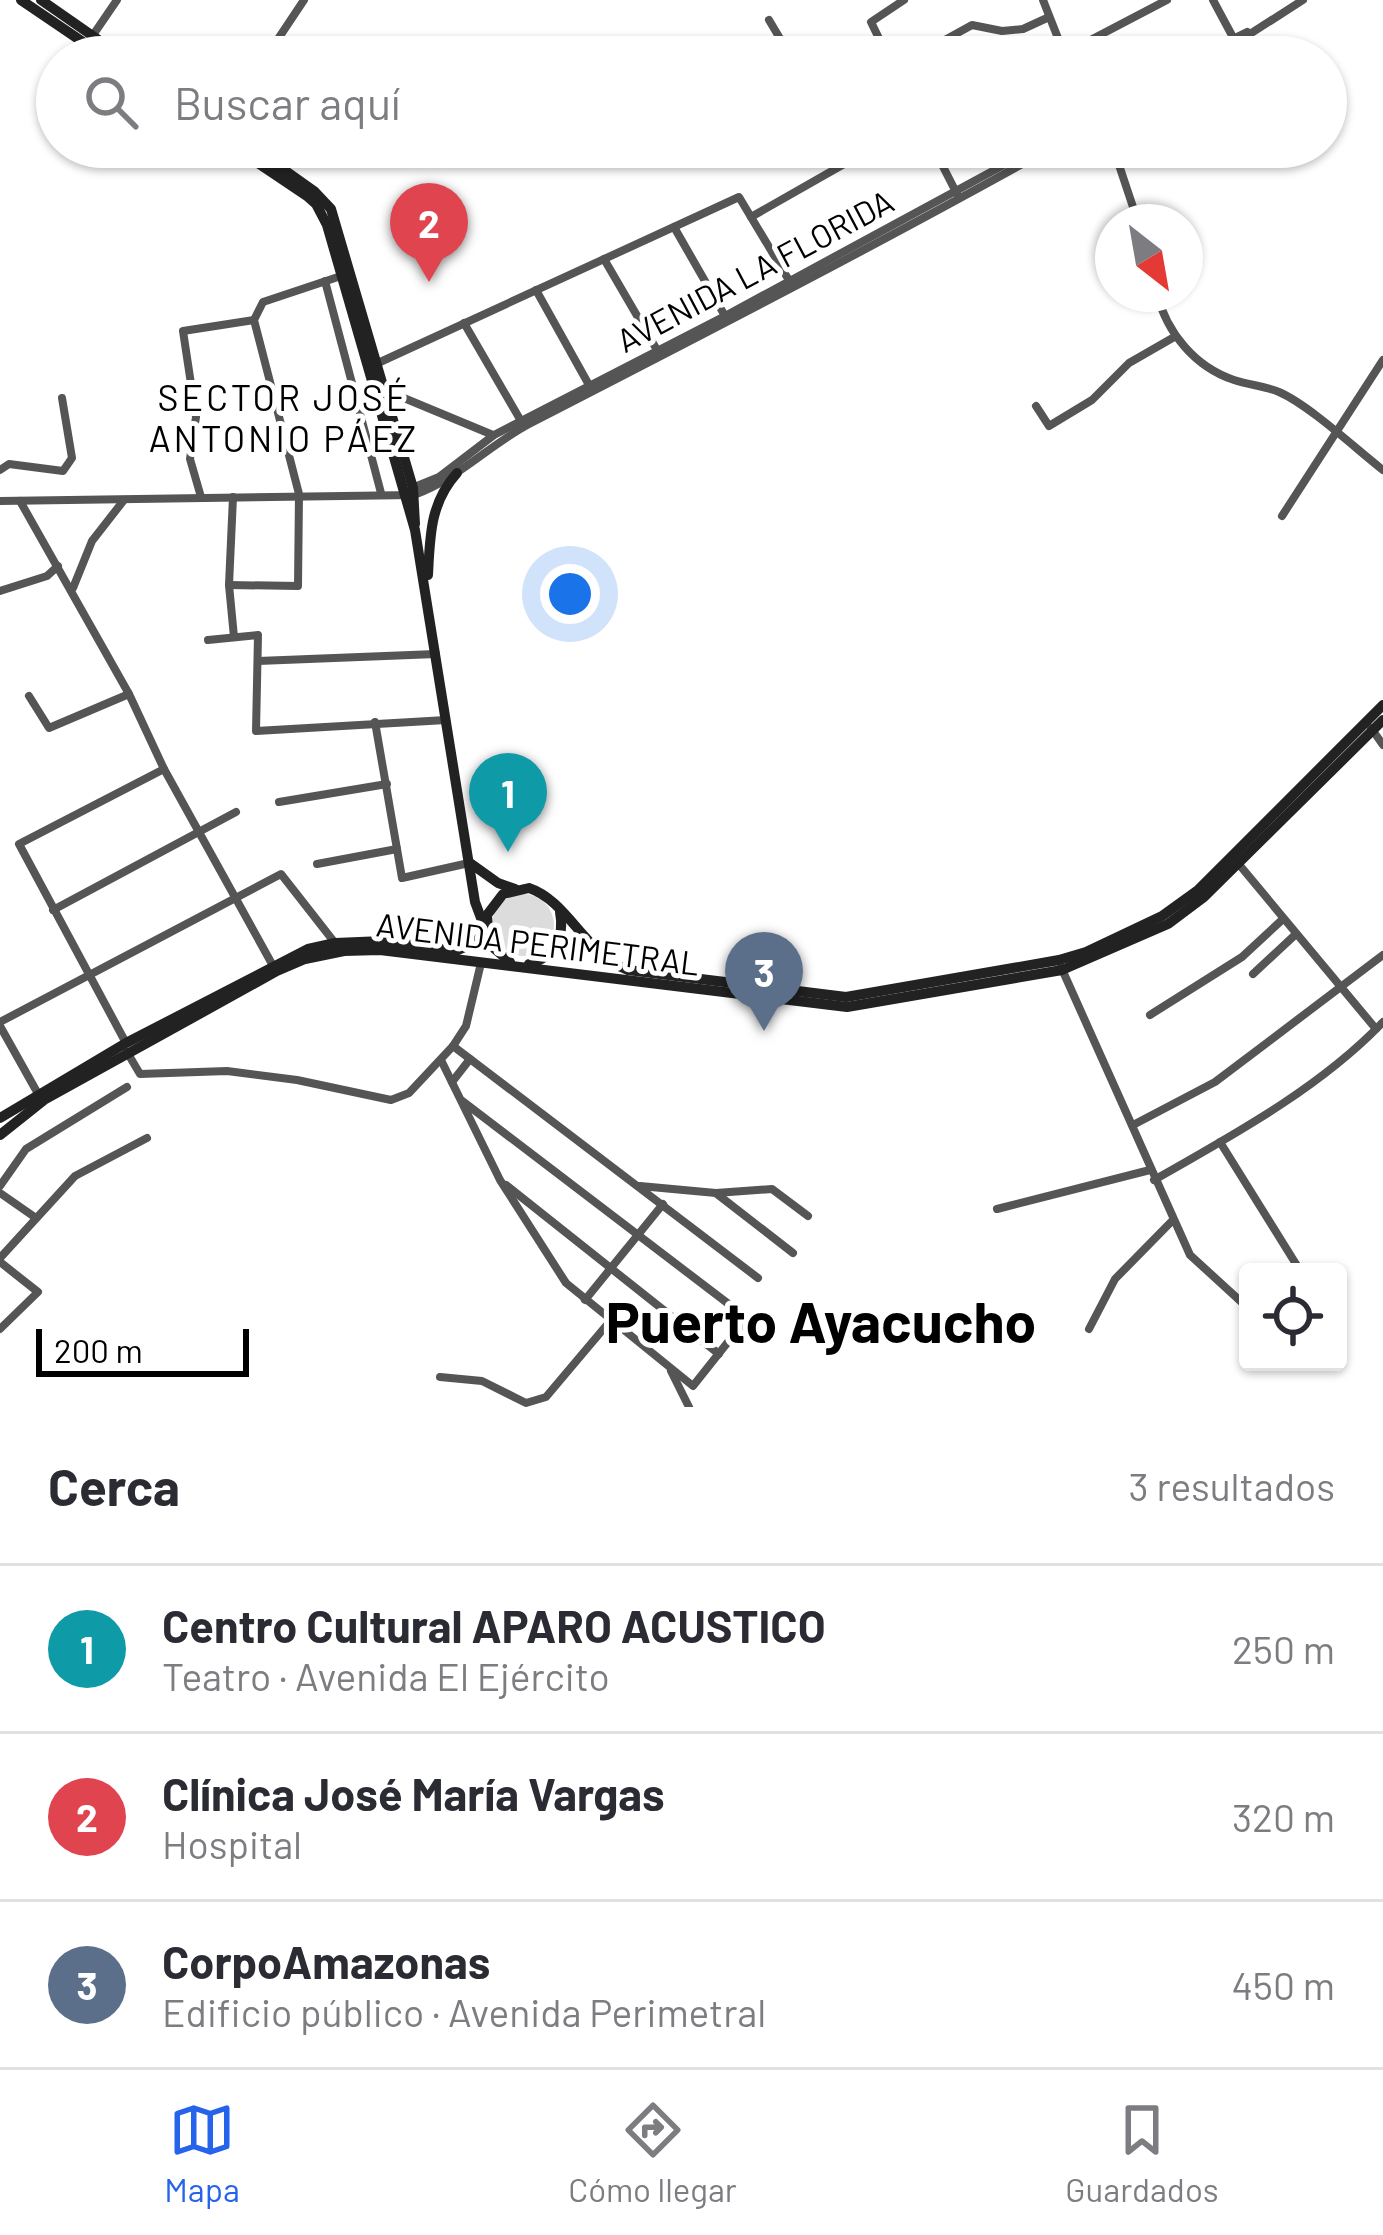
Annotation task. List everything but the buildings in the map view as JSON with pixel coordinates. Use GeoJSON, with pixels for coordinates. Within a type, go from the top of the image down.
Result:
{"type":"FeatureCollection","features":[{"type":"Feature","properties":{"kind":"main road"},"geometry":{"type":"LineString","coordinates":[[21,0],[83,36]]}},
{"type":"Feature","properties":{"kind":"main road"},"geometry":{"type":"LineString","coordinates":[[41,0],[85,36]]}},
{"type":"Feature","properties":{"kind":"main road"},"geometry":{"type":"LineString","coordinates":[[264,168],[316,204],[327,225],[408,492]]}},
{"type":"Feature","properties":{"kind":"main road"},"geometry":{"type":"LineString","coordinates":[[282,168],[331,209],[386,392],[427,596],[475,902],[498,955],[523,965],[546,957],[560,937],[560,913],[542,892],[498,883],[470,862]]}},
{"type":"Feature","properties":{"kind":"main road"},"geometry":{"type":"LineString","coordinates":[[427,596],[431,521],[441,493],[457,473]]}},
{"type":"Feature","properties":{"kind":"main road","name":"AVENIDA PERIMETRAL"},"geometry":{"type":"LineString","coordinates":[[3,1112],[305,959],[344,951],[380,950],[523,965],[847,1007],[1060,965],[1168,924],[1369,726],[1383,705]]}},
{"type":"Feature","properties":{"kind":"main road","name":"AVENIDA PERIMETRAL"},"geometry":{"type":"LineString","coordinates":[[1369,726],[1383,720]]}},
{"type":"Feature","properties":{"kind":"main road"},"geometry":{"type":"LineString","coordinates":[[485,930],[493,903],[515,889]]}},
{"type":"Feature","properties":{"kind":"main road","name":"AVENIDA PERIMETRAL"},"geometry":{"type":"LineString","coordinates":[[560,913],[605,959],[628,970],[846,997],[1060,965]]}},
{"type":"Feature","properties":{"kind":"main road","name":"AVENIDA PERIMETRAL"},"geometry":{"type":"LineString","coordinates":[[0,1135],[22,1115],[126,1047],[272,964],[335,943],[383,941],[456,950],[474,943],[485,930]]}},
{"type":"Feature","properties":{"kind":"street"},"geometry":{"type":"LineString","coordinates":[[93,36],[117,0]]}},
{"type":"Feature","properties":{"kind":"street"},"geometry":{"type":"LineString","coordinates":[[280,36],[304,0]]}},
{"type":"Feature","properties":{"kind":"street"},"geometry":{"type":"LineString","coordinates":[[878,36],[871,22],[904,0]]}},
{"type":"Feature","properties":{"kind":"street"},"geometry":{"type":"LineString","coordinates":[[1043,0],[1055,36]]}},
{"type":"Feature","properties":{"kind":"street"},"geometry":{"type":"LineString","coordinates":[[1100,36],[1166,0]]}},
{"type":"Feature","properties":{"kind":"street"},"geometry":{"type":"LineString","coordinates":[[1214,0],[1232,36]]}},
{"type":"Feature","properties":{"kind":"street"},"geometry":{"type":"LineString","coordinates":[[1243,36],[1303,0]]}},
{"type":"Feature","properties":{"kind":"street"},"geometry":{"type":"LineString","coordinates":[[952,36],[972,25],[1002,31],[1023,29],[1047,18]]}},
{"type":"Feature","properties":{"kind":"street"},"geometry":{"type":"LineString","coordinates":[[769,20],[779,36]]}},
{"type":"Feature","properties":{"kind":"street"},"geometry":{"type":"LineString","coordinates":[[751,217],[837,168]]}},
{"type":"Feature","properties":{"kind":"street"},"geometry":{"type":"LineString","coordinates":[[944,168],[958,195]]}},
{"type":"Feature","properties":{"kind":"street","name":"AVENIDA LA FLORIDA"},"geometry":{"type":"LineString","coordinates":[[408,492],[439,477],[494,435],[1002,168]]}},
{"type":"Feature","properties":{"kind":"street"},"geometry":{"type":"LineString","coordinates":[[0,501],[408,492],[457,473],[526,425],[1011,168]]}},
{"type":"Feature","properties":{"kind":"street"},"geometry":{"type":"LineString","coordinates":[[1120,168],[1132,204]]}},
{"type":"Feature","properties":{"kind":"street"},"geometry":{"type":"LineString","coordinates":[[378,363],[739,197],[790,282]]}},
{"type":"Feature","properties":{"kind":"street"},"geometry":{"type":"LineString","coordinates":[[674,227],[725,316]]}},
{"type":"Feature","properties":{"kind":"street"},"geometry":{"type":"LineString","coordinates":[[604,259],[657,350]]}},
{"type":"Feature","properties":{"kind":"street"},"geometry":{"type":"LineString","coordinates":[[229,585],[298,586],[299,494],[254,320],[262,302],[341,276]]}},
{"type":"Feature","properties":{"kind":"street"},"geometry":{"type":"LineString","coordinates":[[325,281],[381,494]]}},
{"type":"Feature","properties":{"kind":"street"},"geometry":{"type":"LineString","coordinates":[[536,290],[589,385]]}},
{"type":"Feature","properties":{"kind":"street"},"geometry":{"type":"LineString","coordinates":[[1165,312],[1190,354],[1211,370],[1281,392],[1383,470]]}},
{"type":"Feature","properties":{"kind":"street"},"geometry":{"type":"LineString","coordinates":[[202,497],[190,459],[196,417],[183,331],[254,320]]}},
{"type":"Feature","properties":{"kind":"street"},"geometry":{"type":"LineString","coordinates":[[464,323],[521,421]]}},
{"type":"Feature","properties":{"kind":"street"},"geometry":{"type":"LineString","coordinates":[[1036,406],[1049,426],[1092,400],[1129,363],[1176,336]]}},
{"type":"Feature","properties":{"kind":"street"},"geometry":{"type":"LineString","coordinates":[[1282,516],[1383,360]]}},
{"type":"Feature","properties":{"kind":"street"},"geometry":{"type":"LineString","coordinates":[[386,392],[494,435]]}},
{"type":"Feature","properties":{"kind":"street"},"geometry":{"type":"LineString","coordinates":[[0,470],[9,464],[63,471],[72,458],[62,398]]}},
{"type":"Feature","properties":{"kind":"street"},"geometry":{"type":"LineString","coordinates":[[233,497],[229,585],[234,637]]}},
{"type":"Feature","properties":{"kind":"street"},"geometry":{"type":"LineString","coordinates":[[19,500],[129,694],[164,769],[272,964]]}},
{"type":"Feature","properties":{"kind":"street"},"geometry":{"type":"LineString","coordinates":[[72,590],[92,541],[124,500]]}},
{"type":"Feature","properties":{"kind":"street"},"geometry":{"type":"LineString","coordinates":[[0,592],[46,576],[58,566]]}},
{"type":"Feature","properties":{"kind":"street"},"geometry":{"type":"LineString","coordinates":[[208,640],[258,635],[256,731],[447,720]]}},
{"type":"Feature","properties":{"kind":"street"},"geometry":{"type":"LineString","coordinates":[[258,661],[437,654]]}},
{"type":"Feature","properties":{"kind":"street"},"geometry":{"type":"LineString","coordinates":[[29,696],[49,728],[129,694]]}},
{"type":"Feature","properties":{"kind":"street"},"geometry":{"type":"LineString","coordinates":[[375,722],[402,878],[470,862]]}},
{"type":"Feature","properties":{"kind":"street"},"geometry":{"type":"LineString","coordinates":[[1369,726],[1383,746]]}},
{"type":"Feature","properties":{"kind":"street"},"geometry":{"type":"LineString","coordinates":[[164,769],[19,844],[140,1074],[227,1071],[391,1100],[409,1094],[453,1046],[466,1026],[482,962]]}},
{"type":"Feature","properties":{"kind":"street"},"geometry":{"type":"LineString","coordinates":[[279,802],[387,784]]}},
{"type":"Feature","properties":{"kind":"street"},"geometry":{"type":"LineString","coordinates":[[53,910],[236,812]]}},
{"type":"Feature","properties":{"kind":"street"},"geometry":{"type":"LineString","coordinates":[[317,864],[397,849]]}},
{"type":"Feature","properties":{"kind":"street"},"geometry":{"type":"LineString","coordinates":[[997,1209],[1152,1175],[1220,1142],[1332,1068],[1380,1026],[1340,987],[1235,861]]}},
{"type":"Feature","properties":{"kind":"street"},"geometry":{"type":"LineString","coordinates":[[37,1092],[0,1024],[281,874],[335,943]]}},
{"type":"Feature","properties":{"kind":"street"},"geometry":{"type":"LineString","coordinates":[[1150,1015],[1242,957],[1283,919]]}},
{"type":"Feature","properties":{"kind":"street"},"geometry":{"type":"LineString","coordinates":[[1253,974],[1296,934]]}},
{"type":"Feature","properties":{"kind":"street"},"geometry":{"type":"LineString","coordinates":[[1132,1125],[1215,1082],[1383,955]]}},
{"type":"Feature","properties":{"kind":"street"},"geometry":{"type":"LineString","coordinates":[[1060,965],[1190,1256],[1239,1300]]}},
{"type":"Feature","properties":{"kind":"street"},"geometry":{"type":"LineString","coordinates":[[453,1046],[758,1278]]}},
{"type":"Feature","properties":{"kind":"street"},"geometry":{"type":"LineString","coordinates":[[452,1082],[470,1059]]}},
{"type":"Feature","properties":{"kind":"street"},"geometry":{"type":"LineString","coordinates":[[441,1060],[500,1180],[566,1283],[693,1386],[747,1318],[461,1100]]}},
{"type":"Feature","properties":{"kind":"street"},"geometry":{"type":"LineString","coordinates":[[36,1218],[0,1190],[26,1149],[127,1087]]}},
{"type":"Feature","properties":{"kind":"street"},"geometry":{"type":"LineString","coordinates":[[3,1112],[22,1115]]}},
{"type":"Feature","properties":{"kind":"street"},"geometry":{"type":"LineString","coordinates":[[0,1330],[38,1292],[0,1260],[75,1176],[147,1138]]}},
{"type":"Feature","properties":{"kind":"street"},"geometry":{"type":"LineString","coordinates":[[1220,1142],[1295,1263]]}},
{"type":"Feature","properties":{"kind":"street"},"geometry":{"type":"LineString","coordinates":[[500,1180],[719,1354]]}},
{"type":"Feature","properties":{"kind":"street"},"geometry":{"type":"LineString","coordinates":[[639,1186],[716,1193],[772,1189],[808,1216]]}},
{"type":"Feature","properties":{"kind":"street"},"geometry":{"type":"LineString","coordinates":[[716,1193],[793,1253]]}},
{"type":"Feature","properties":{"kind":"street"},"geometry":{"type":"LineString","coordinates":[[585,1300],[663,1204]]}},
{"type":"Feature","properties":{"kind":"street"},"geometry":{"type":"LineString","coordinates":[[1089,1329],[1115,1279],[1172,1221]]}},
{"type":"Feature","properties":{"kind":"street"},"geometry":{"type":"LineString","coordinates":[[440,1377],[482,1381],[526,1403],[537,1401],[547,1396],[611,1320]]}},
{"type":"Feature","properties":{"kind":"street"},"geometry":{"type":"LineString","coordinates":[[670,1368],[689,1407]]}},
{"type":"Feature","properties":{"kind":"shaded area"},"geometry":{"type":"Polygon","coordinates":[[[523,894],[545,903],[554,925],[545,947],[523,956],[501,947],[492,925],[501,903],[523,894]]]}},
{"type":"Feature","properties":{"kind":"place","name":"Clínica José María Vargas"},"geometry":{"type":"Point","coordinates":[429,282]}},
{"type":"Feature","properties":{"kind":"place","name":"Centro Cultural APARO ACUSTICO"},"geometry":{"type":"Point","coordinates":[508,852]}},
{"type":"Feature","properties":{"kind":"place","name":"CorpoAmazonas"},"geometry":{"type":"Point","coordinates":[764,1031]}},
{"type":"Feature","properties":{"kind":"district","name":"SECTOR JOSÉ ANTONIO PÁEZ"},"geometry":{"type":"Point","coordinates":[284,418]}},
{"type":"Feature","properties":{"kind":"district","name":"Puerto Ayacucho"},"geometry":{"type":"Point","coordinates":[821,1323]}}]}
